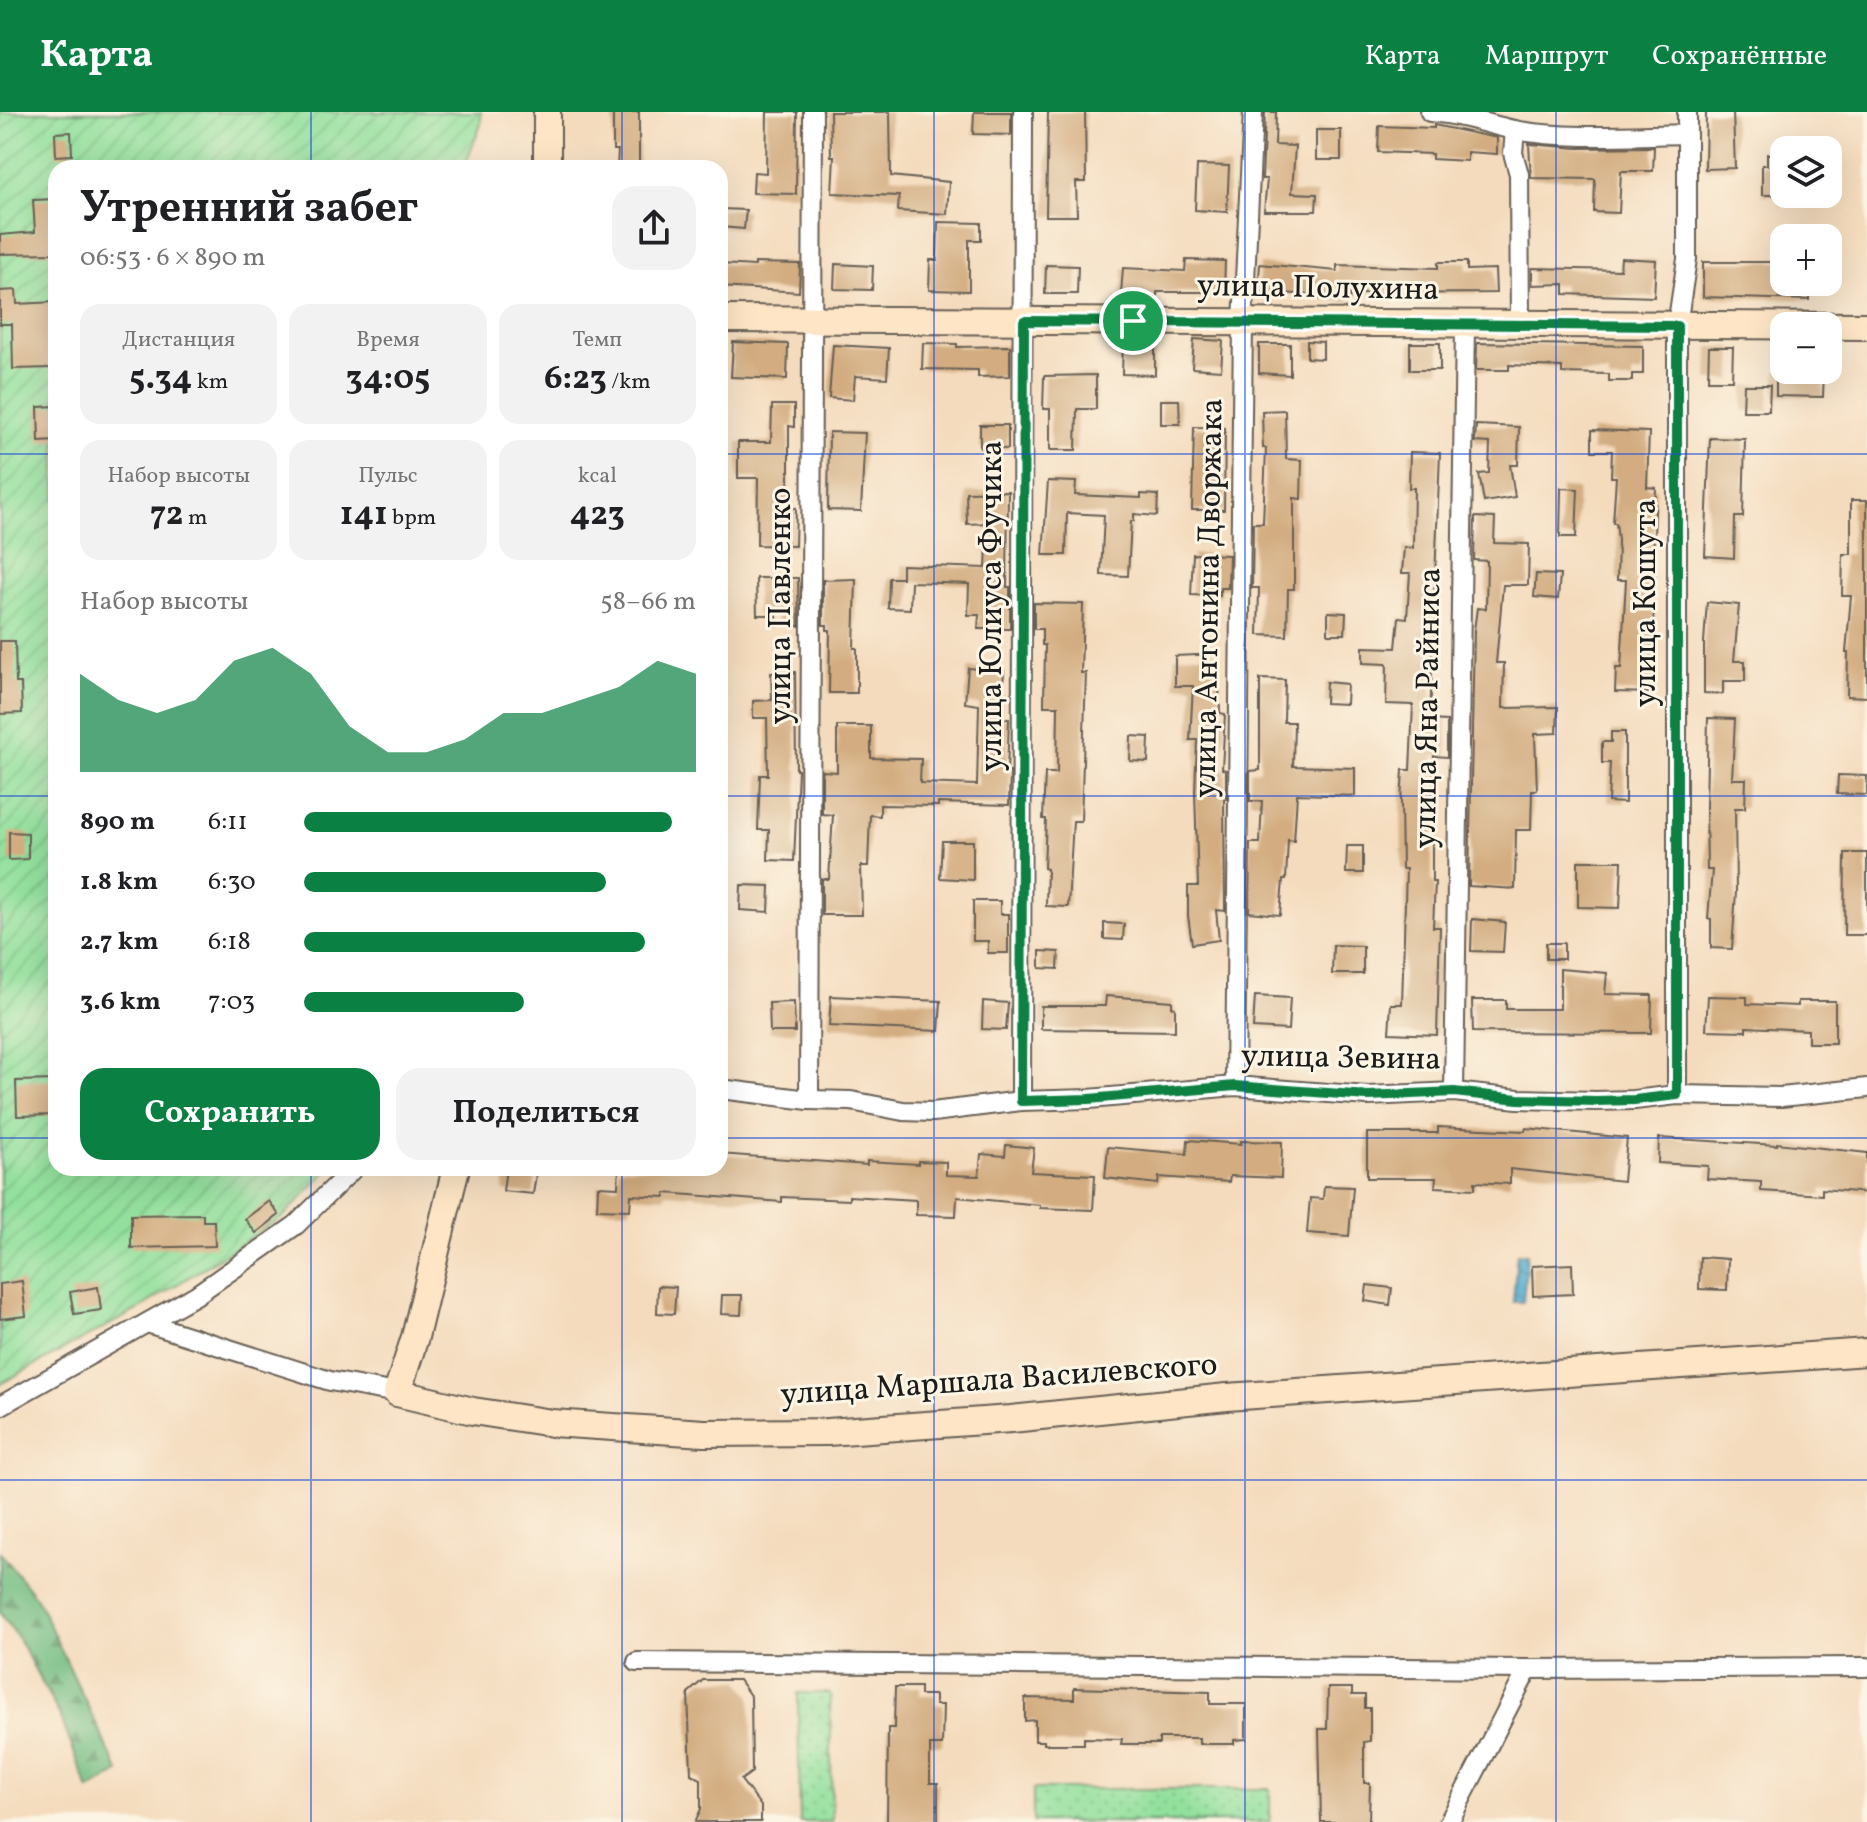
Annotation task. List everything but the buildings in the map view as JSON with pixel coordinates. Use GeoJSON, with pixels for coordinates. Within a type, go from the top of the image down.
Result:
{"type":"FeatureCollection","features":[{"type":"Feature","properties":{"kind":"main road"},"geometry":{"type":"LineString","coordinates":[[547,112],[547,160]]}},
{"type":"Feature","properties":{"kind":"main road","name":"улица Полухина"},"geometry":{"type":"LineString","coordinates":[[728,319],[1867,326]]}},
{"type":"Feature","properties":{"kind":"main road"},"geometry":{"type":"LineString","coordinates":[[397,1393],[415,1337],[454,1176]]}},
{"type":"Feature","properties":{"kind":"main road","name":"улица Маршала Василевского"},"geometry":{"type":"LineString","coordinates":[[397,1393],[473,1411],[552,1423],[704,1433],[827,1432],[1011,1419],[1227,1397],[1867,1352]]}},
{"type":"Feature","properties":{"kind":"street","name":"улица Павленко"},"geometry":{"type":"LineString","coordinates":[[809,1100],[813,112]]}},
{"type":"Feature","properties":{"kind":"street","name":"улица Юлиуса Фучика"},"geometry":{"type":"LineString","coordinates":[[1021,1101],[1023,112]]}},
{"type":"Feature","properties":{"kind":"street","name":"улица Антонина Дворжака"},"geometry":{"type":"LineString","coordinates":[[1235,1086],[1243,322],[1253,112]]}},
{"type":"Feature","properties":{"kind":"street"},"geometry":{"type":"LineString","coordinates":[[1433,112],[1463,116],[1515,130],[1559,135],[1687,134]]}},
{"type":"Feature","properties":{"kind":"street","name":"улица Кошута"},"geometry":{"type":"LineString","coordinates":[[1677,1095],[1677,326],[1687,259],[1687,112]]}},
{"type":"Feature","properties":{"kind":"street"},"geometry":{"type":"LineString","coordinates":[[1515,130],[1513,153],[1519,174],[1520,325]]}},
{"type":"Feature","properties":{"kind":"street","name":"улица Яна Райниса"},"geometry":{"type":"LineString","coordinates":[[1454,1092],[1465,325]]}},
{"type":"Feature","properties":{"kind":"street","name":"улица Зевина"},"geometry":{"type":"LineString","coordinates":[[728,1090],[933,1112],[1021,1101],[1089,1099],[1235,1086],[1368,1096],[1454,1092],[1556,1100],[1634,1100],[1677,1095],[1781,1097],[1867,1088]]}},
{"type":"Feature","properties":{"kind":"street"},"geometry":{"type":"LineString","coordinates":[[0,1406],[196,1295],[296,1225],[346,1176]]}},
{"type":"Feature","properties":{"kind":"street","name":"улица Маршала Василевского"},"geometry":{"type":"LineString","coordinates":[[147,1323],[330,1381],[397,1393]]}},
{"type":"Feature","properties":{"kind":"street"},"geometry":{"type":"LineString","coordinates":[[637,1662],[1528,1669],[1867,1667]]}},
{"type":"Feature","properties":{"kind":"street"},"geometry":{"type":"LineString","coordinates":[[1449,1822],[1528,1669]]}},
{"type":"Feature","properties":{"kind":"green space"},"geometry":{"type":"Polygon","coordinates":[[[0,112],[481,112],[481,124],[467,160],[48,160],[48,1176],[322,1176],[282,1218],[137,1310],[0,1384],[0,112]]]}},
{"type":"Feature","properties":{"kind":"green space"},"geometry":{"type":"Polygon","coordinates":[[[0,1552],[37,1599],[119,1772],[89,1790],[59,1714],[19,1640],[0,1613],[0,1552]]]}},
{"type":"Feature","properties":{"kind":"green space"},"geometry":{"type":"Polygon","coordinates":[[[798,1693],[830,1693],[832,1822],[800,1822],[798,1693]]]}},
{"type":"Feature","properties":{"kind":"green space"},"geometry":{"type":"Polygon","coordinates":[[[1033,1789],[1270,1789],[1270,1822],[1033,1822],[1033,1789]]]}},
{"type":"Feature","properties":{"kind":"water"},"geometry":{"type":"Polygon","coordinates":[[[1517,1253],[1527,1254],[1523,1302],[1513,1302],[1517,1253]]]}},
{"type":"Feature","properties":{"kind":"route"},"geometry":{"type":"LineString","coordinates":[[1024,321],[1133,321],[1677,326],[1677,1095],[1596,1101],[1518,1099],[1454,1092],[1412,1096],[1332,1095],[1273,1087],[1235,1086],[1089,1099],[1021,1101],[1024,321]]}}]}
